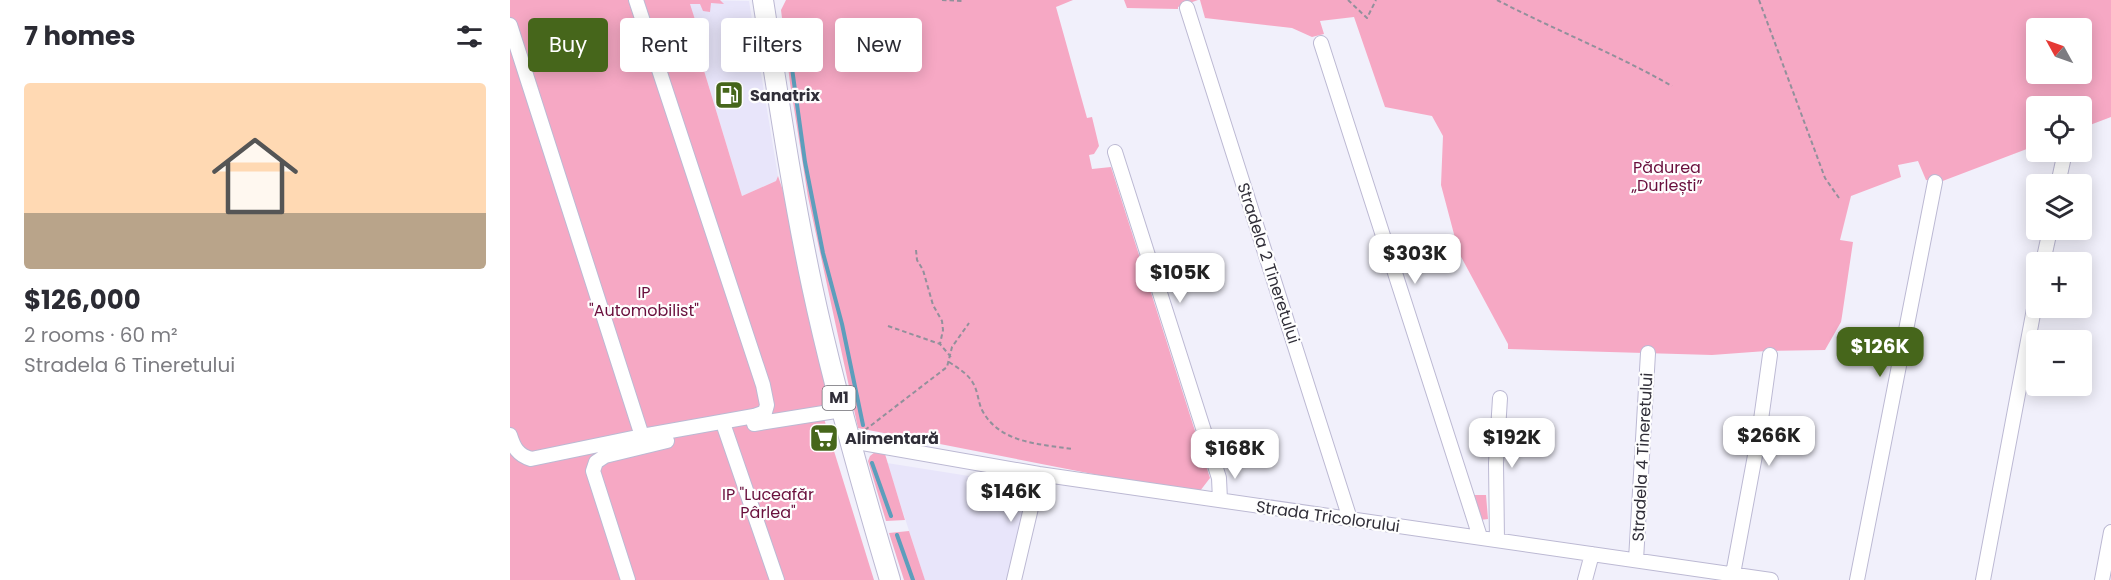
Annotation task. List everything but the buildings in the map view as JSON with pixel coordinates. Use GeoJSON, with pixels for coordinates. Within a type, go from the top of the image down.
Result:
{"type":"FeatureCollection","features":[{"type":"Feature","properties":{"kind":"highway","name":"M1"},"geometry":{"type":"LineString","coordinates":[[763,0],[812,287],[842,410],[890,580]]}},
{"type":"Feature","properties":{"kind":"street"},"geometry":{"type":"LineString","coordinates":[[510,435],[514,447],[521,456],[531,459],[765,412],[768,405],[764,385],[636,0]]}},
{"type":"Feature","properties":{"kind":"street","name":"Stradela 2 Tineretului"},"geometry":{"type":"LineString","coordinates":[[1187,8],[1350,519]]}},
{"type":"Feature","properties":{"kind":"street"},"geometry":{"type":"LineString","coordinates":[[510,25],[642,436]]}},
{"type":"Feature","properties":{"kind":"street"},"geometry":{"type":"LineString","coordinates":[[1321,43],[1479,537]]}},
{"type":"Feature","properties":{"kind":"street"},"geometry":{"type":"LineString","coordinates":[[1115,152],[1219,478],[1220,500]]}},
{"type":"Feature","properties":{"kind":"street"},"geometry":{"type":"LineString","coordinates":[[1857,580],[1935,182]]}},
{"type":"Feature","properties":{"kind":"street"},"geometry":{"type":"LineString","coordinates":[[1983,580],[2032,318]]}},
{"type":"Feature","properties":{"kind":"street","name":"Stradela 4 Tineretului"},"geometry":{"type":"LineString","coordinates":[[1636,560],[1648,354]]}},
{"type":"Feature","properties":{"kind":"street"},"geometry":{"type":"LineString","coordinates":[[1733,574],[1759,434],[1770,355]]}},
{"type":"Feature","properties":{"kind":"street"},"geometry":{"type":"LineString","coordinates":[[1497,540],[1496,463],[1500,398]]}},
{"type":"Feature","properties":{"kind":"street"},"geometry":{"type":"LineString","coordinates":[[628,580],[593,471],[596,462],[606,456],[644,445],[771,420],[842,410]]}},
{"type":"Feature","properties":{"kind":"street"},"geometry":{"type":"LineString","coordinates":[[725,429],[777,580]]}},
{"type":"Feature","properties":{"kind":"street","name":"Strada Tricolorului"},"geometry":{"type":"LineString","coordinates":[[851,441],[1039,474],[1771,580]]}},
{"type":"Feature","properties":{"kind":"street"},"geometry":{"type":"LineString","coordinates":[[1014,580],[1039,474]]}},
{"type":"Feature","properties":{"kind":"street"},"geometry":{"type":"LineString","coordinates":[[2102,580],[2111,532]]}},
{"type":"Feature","properties":{"kind":"street"},"geometry":{"type":"LineString","coordinates":[[1585,580],[1592,554]]}},
{"type":"Feature","properties":{"kind":"path"},"geometry":{"type":"LineString","coordinates":[[942,0],[962,1]]}},
{"type":"Feature","properties":{"kind":"path"},"geometry":{"type":"LineString","coordinates":[[1348,0],[1367,18],[1376,0]]}},
{"type":"Feature","properties":{"kind":"path"},"geometry":{"type":"LineString","coordinates":[[1497,0],[1672,86]]}},
{"type":"Feature","properties":{"kind":"path"},"geometry":{"type":"LineString","coordinates":[[1759,0],[1825,178],[1839,198]]}},
{"type":"Feature","properties":{"kind":"path"},"geometry":{"type":"LineString","coordinates":[[916,250],[917,260],[923,270],[933,305],[942,321],[944,330],[940,345]]}},
{"type":"Feature","properties":{"kind":"path"},"geometry":{"type":"LineString","coordinates":[[851,441],[947,367],[952,347],[969,323]]}},
{"type":"Feature","properties":{"kind":"path"},"geometry":{"type":"LineString","coordinates":[[888,326],[940,345],[951,357]]}},
{"type":"Feature","properties":{"kind":"path"},"geometry":{"type":"LineString","coordinates":[[949,362],[964,372],[973,383],[982,410],[992,423],[1007,436],[1022,441],[1072,449]]}},
{"type":"Feature","properties":{"kind":"shaded area"},"geometry":{"type":"Polygon","coordinates":[[[688,0],[749,1],[752,18],[721,18],[721,72],[761,72],[778,176],[776,181],[742,196],[704,72],[709,72],[709,18],[694,18],[688,0]]]}},
{"type":"Feature","properties":{"kind":"shaded area"},"geometry":{"type":"Polygon","coordinates":[[[887,463],[1033,486],[1010,580],[925,580],[887,463]]]}},
{"type":"Feature","properties":{"kind":"green space","name":"IP \"Automobilist\""},"geometry":{"type":"Polygon","coordinates":[[[510,0],[720,0],[724,4],[711,3],[710,12],[703,11],[700,4],[690,4],[694,18],[620,18],[620,72],[704,72],[742,196],[776,181],[778,176],[790,211],[835,405],[821,409],[874,580],[510,580],[510,0]]]}},
{"type":"Feature","properties":{"kind":"green space"},"geometry":{"type":"Polygon","coordinates":[[[786,0],[1073,0],[1056,7],[1087,118],[1092,117],[1099,146],[1094,154],[1089,155],[1092,169],[1111,167],[1210,478],[1200,491],[1144,484],[858,428],[808,197],[789,72],[823,72],[823,18],[782,18],[781,10],[786,0]]]}},
{"type":"Feature","properties":{"kind":"green space"},"geometry":{"type":"Polygon","coordinates":[[[1124,0],[1198,0],[1178,7],[1178,9],[1127,8],[1124,0]]]}},
{"type":"Feature","properties":{"kind":"green space","name":"Pădurea „Durlești”"},"geometry":{"type":"Polygon","coordinates":[[[1200,0],[2111,0],[2111,117],[2092,124],[2092,96],[2026,96],[2026,149],[1940,182],[1926,180],[1918,161],[1898,165],[1901,177],[1851,196],[1840,240],[1853,242],[1841,322],[1825,350],[1712,355],[1508,349],[1508,344],[1459,253],[1441,185],[1443,136],[1432,116],[1385,107],[1354,17],[1320,21],[1324,34],[1312,37],[1292,28],[1205,18],[1200,0]]]}},
{"type":"Feature","properties":{"kind":"green space"},"geometry":{"type":"Polygon","coordinates":[[[875,452],[885,454],[905,520],[886,521],[868,461],[875,452]]]}},
{"type":"Feature","properties":{"kind":"green space"},"geometry":{"type":"Polygon","coordinates":[[[1472,495],[1486,495],[1488,519],[1480,520],[1472,495]]]}},
{"type":"Feature","properties":{"kind":"green space"},"geometry":{"type":"Polygon","coordinates":[[[909,531],[925,580],[904,580],[889,533],[909,531]]]}},
{"type":"Feature","properties":{"kind":"waterway"},"geometry":{"type":"LineString","coordinates":[[793,72],[805,162],[823,253],[842,324],[863,425]]}},
{"type":"Feature","properties":{"kind":"waterway"},"geometry":{"type":"LineString","coordinates":[[872,463],[891,516]]}},
{"type":"Feature","properties":{"kind":"waterway"},"geometry":{"type":"LineString","coordinates":[[897,535],[913,580]]}},
{"type":"Feature","properties":{"kind":"place","name":"Sanatrix"},"geometry":{"type":"Point","coordinates":[729,95]}},
{"type":"Feature","properties":{"kind":"place","name":"Alimentară"},"geometry":{"type":"Point","coordinates":[824,438]}},
{"type":"Feature","properties":{"kind":"park label","name":"IP \"Luceafăr Pârlea\""},"geometry":{"type":"Point","coordinates":[768,503]}}]}
